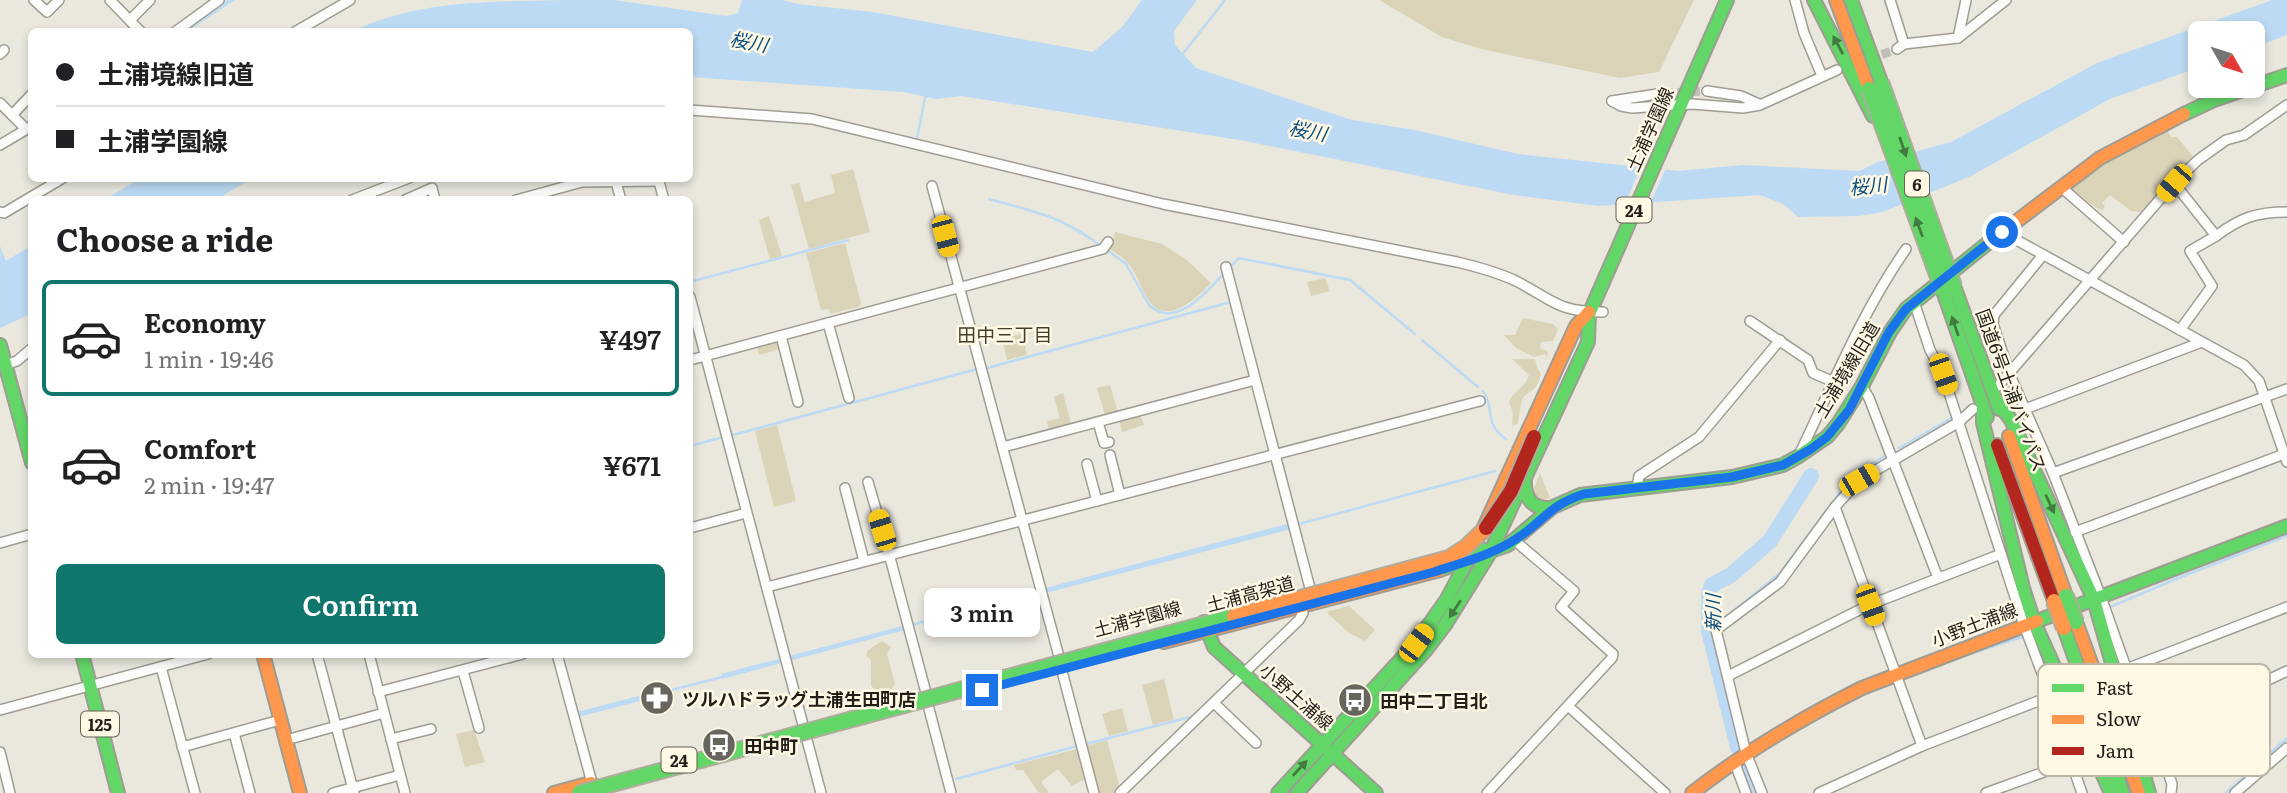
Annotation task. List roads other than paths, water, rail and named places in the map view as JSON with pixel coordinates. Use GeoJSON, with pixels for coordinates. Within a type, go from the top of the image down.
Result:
{"type":"FeatureCollection","features":[{"type":"Feature","properties":{"kind":"main road","name":"土浦学園線"},"geometry":{"type":"LineString","coordinates":[[1328,749],[1426,650],[1491,551],[1588,342],[1595,309],[1727,0]]}},
{"type":"Feature","properties":{"kind":"main road"},"geometry":{"type":"LineString","coordinates":[[1814,0],[1872,84]]}},
{"type":"Feature","properties":{"kind":"main road","name":"国道6号土浦バイパス"},"geometry":{"type":"LineString","coordinates":[[1836,0],[1872,84],[2086,664]]}},
{"type":"Feature","properties":{"kind":"main road","name":"国道6号土浦バイパス"},"geometry":{"type":"LineString","coordinates":[[1851,0],[1883,127],[1948,288]]}},
{"type":"Feature","properties":{"kind":"main road"},"geometry":{"type":"LineString","coordinates":[[1861,0],[1872,84]]}},
{"type":"Feature","properties":{"kind":"main road","name":"土浦境線旧道"},"geometry":{"type":"LineString","coordinates":[[1491,551],[1514,540],[1564,500],[1584,494],[1743,475],[1783,465],[1799,456],[1827,437],[1838,424],[1889,332],[1914,302],[2002,232],[2100,158],[2139,136],[2214,100],[2287,75]]}},
{"type":"Feature","properties":{"kind":"main road","name":"土浦学園線"},"geometry":{"type":"LineString","coordinates":[[554,793],[596,788],[1205,626],[1301,606],[1471,554],[1576,326],[1595,309]]}},
{"type":"Feature","properties":{"kind":"main road","name":"土浦高架道"},"geometry":{"type":"LineString","coordinates":[[579,793],[1449,558],[1475,543],[1496,519],[1595,309]]}},
{"type":"Feature","properties":{"kind":"main road"},"geometry":{"type":"LineString","coordinates":[[5,358],[28,447]]}},
{"type":"Feature","properties":{"kind":"main road"},"geometry":{"type":"LineString","coordinates":[[2049,664],[2029,623],[1983,423],[1988,401],[2011,420],[2097,598],[2115,664]]}},
{"type":"Feature","properties":{"kind":"main road"},"geometry":{"type":"LineString","coordinates":[[1525,482],[1524,490],[1530,503],[1542,509],[1551,508]]}},
{"type":"Feature","properties":{"kind":"main road","name":"小野土浦線"},"geometry":{"type":"LineString","coordinates":[[1692,793],[1746,752],[1819,709],[1862,688],[2287,526]]}},
{"type":"Feature","properties":{"kind":"main road"},"geometry":{"type":"LineString","coordinates":[[1297,793],[1328,749],[1416,643],[1440,610],[1471,554],[1491,551]]}},
{"type":"Feature","properties":{"kind":"main road","name":"土浦学園線"},"geometry":{"type":"LineString","coordinates":[[805,732],[928,705],[1205,626],[1311,592],[1471,554]]}},
{"type":"Feature","properties":{"kind":"main road","name":"国道6号土浦バイパス"},"geometry":{"type":"LineString","coordinates":[[2070,625],[2082,664]]}},
{"type":"Feature","properties":{"kind":"main road","name":"小野土浦線"},"geometry":{"type":"LineString","coordinates":[[1205,626],[1214,647],[1376,793]]}},
{"type":"Feature","properties":{"kind":"main road","name":"125"},"geometry":{"type":"LineString","coordinates":[[83,658],[118,793]]}},
{"type":"Feature","properties":{"kind":"main road"},"geometry":{"type":"LineString","coordinates":[[264,658],[300,793]]}},
{"type":"Feature","properties":{"kind":"main road"},"geometry":{"type":"LineString","coordinates":[[1278,793],[1328,749]]}},
{"type":"Feature","properties":{"kind":"main road"},"geometry":{"type":"LineString","coordinates":[[2103,776],[2111,793]]}},
{"type":"Feature","properties":{"kind":"main road","name":"国道6号土浦バイパス"},"geometry":{"type":"LineString","coordinates":[[2118,776],[2123,793]]}},
{"type":"Feature","properties":{"kind":"main road","name":"国道6号土浦バイパス"},"geometry":{"type":"LineString","coordinates":[[2132,776],[2139,793]]}},
{"type":"Feature","properties":{"kind":"main road"},"geometry":{"type":"LineString","coordinates":[[2144,776],[2149,793]]}},
{"type":"Feature","properties":{"kind":"street"},"geometry":{"type":"LineString","coordinates":[[34,0],[47,12],[59,0]]}},
{"type":"Feature","properties":{"kind":"street"},"geometry":{"type":"LineString","coordinates":[[110,0],[137,28]]}},
{"type":"Feature","properties":{"kind":"street"},"geometry":{"type":"LineString","coordinates":[[130,20],[150,0]]}},
{"type":"Feature","properties":{"kind":"street"},"geometry":{"type":"LineString","coordinates":[[180,28],[219,0]]}},
{"type":"Feature","properties":{"kind":"street"},"geometry":{"type":"LineString","coordinates":[[302,28],[350,0]]}},
{"type":"Feature","properties":{"kind":"street"},"geometry":{"type":"LineString","coordinates":[[1795,0],[1804,33],[1822,76]]}},
{"type":"Feature","properties":{"kind":"street"},"geometry":{"type":"LineString","coordinates":[[1890,0],[1901,47],[1958,38],[2006,0]]}},
{"type":"Feature","properties":{"kind":"street"},"geometry":{"type":"LineString","coordinates":[[1958,38],[1966,0]]}},
{"type":"Feature","properties":{"kind":"street"},"geometry":{"type":"LineString","coordinates":[[1664,93],[1612,101],[1632,108],[1678,112],[1743,108],[1760,105],[1838,70]]}},
{"type":"Feature","properties":{"kind":"street"},"geometry":{"type":"LineString","coordinates":[[1707,91],[1741,96],[1760,105]]}},
{"type":"Feature","properties":{"kind":"street"},"geometry":{"type":"LineString","coordinates":[[12,115],[28,98]]}},
{"type":"Feature","properties":{"kind":"street"},"geometry":{"type":"LineString","coordinates":[[0,103],[28,126]]}},
{"type":"Feature","properties":{"kind":"street"},"geometry":{"type":"LineString","coordinates":[[1762,793],[1746,752],[1716,630],[1780,582],[1835,507],[1859,480],[1959,422],[1988,401],[2174,183],[2198,160],[2225,140],[2244,135],[2287,105]]}},
{"type":"Feature","properties":{"kind":"street"},"geometry":{"type":"LineString","coordinates":[[693,110],[812,119],[1163,204],[1491,270],[1554,305],[1577,312],[1595,309]]}},
{"type":"Feature","properties":{"kind":"street"},"geometry":{"type":"LineString","coordinates":[[0,145],[28,128]]}},
{"type":"Feature","properties":{"kind":"street"},"geometry":{"type":"LineString","coordinates":[[33,196],[56,182]]}},
{"type":"Feature","properties":{"kind":"street"},"geometry":{"type":"LineString","coordinates":[[362,196],[399,182]]}},
{"type":"Feature","properties":{"kind":"street"},"geometry":{"type":"LineString","coordinates":[[550,195],[582,182],[616,182],[620,196]]}},
{"type":"Feature","properties":{"kind":"street"},"geometry":{"type":"LineString","coordinates":[[2174,183],[2216,236]]}},
{"type":"Feature","properties":{"kind":"street"},"geometry":{"type":"LineString","coordinates":[[932,186],[1058,653]]}},
{"type":"Feature","properties":{"kind":"street"},"geometry":{"type":"LineString","coordinates":[[2061,187],[2124,242]]}},
{"type":"Feature","properties":{"kind":"street"},"geometry":{"type":"LineString","coordinates":[[414,196],[432,188],[434,196]]}},
{"type":"Feature","properties":{"kind":"street"},"geometry":{"type":"LineString","coordinates":[[0,212],[4,213],[28,199]]}},
{"type":"Feature","properties":{"kind":"street"},"geometry":{"type":"LineString","coordinates":[[2179,330],[2213,286],[2190,251],[2237,220],[2272,212],[2287,212]]}},
{"type":"Feature","properties":{"kind":"street"},"geometry":{"type":"LineString","coordinates":[[2002,232],[2244,365],[2259,381],[2286,456],[2075,533]]}},
{"type":"Feature","properties":{"kind":"street"},"geometry":{"type":"LineString","coordinates":[[693,359],[1103,249],[1108,242]]}},
{"type":"Feature","properties":{"kind":"street"},"geometry":{"type":"LineString","coordinates":[[1799,456],[1881,290],[1906,249]]}},
{"type":"Feature","properties":{"kind":"street"},"geometry":{"type":"LineString","coordinates":[[2042,255],[1994,315],[1993,324],[2010,375],[2053,473],[2097,598],[2124,664]]}},
{"type":"Feature","properties":{"kind":"street"},"geometry":{"type":"LineString","coordinates":[[1226,267],[1311,592]]}},
{"type":"Feature","properties":{"kind":"street"},"geometry":{"type":"LineString","coordinates":[[1914,302],[1930,350],[1943,374],[2001,554],[2029,623],[2041,664]]}},
{"type":"Feature","properties":{"kind":"street"},"geometry":{"type":"LineString","coordinates":[[693,308],[821,793]]}},
{"type":"Feature","properties":{"kind":"street"},"geometry":{"type":"LineString","coordinates":[[1750,321],[1808,360],[1814,373],[1834,382]]}},
{"type":"Feature","properties":{"kind":"street"},"geometry":{"type":"LineString","coordinates":[[828,323],[849,398]]}},
{"type":"Feature","properties":{"kind":"street"},"geometry":{"type":"LineString","coordinates":[[781,336],[798,402]]}},
{"type":"Feature","properties":{"kind":"street"},"geometry":{"type":"LineString","coordinates":[[1637,488],[1639,476],[1699,437],[1780,340]]}},
{"type":"Feature","properties":{"kind":"street"},"geometry":{"type":"LineString","coordinates":[[2025,409],[2202,342]]}},
{"type":"Feature","properties":{"kind":"street"},"geometry":{"type":"LineString","coordinates":[[5,358],[28,349]]}},
{"type":"Feature","properties":{"kind":"street"},"geometry":{"type":"LineString","coordinates":[[5,358],[28,360]]}},
{"type":"Feature","properties":{"kind":"street"},"geometry":{"type":"LineString","coordinates":[[1003,447],[1255,380]]}},
{"type":"Feature","properties":{"kind":"street"},"geometry":{"type":"LineString","coordinates":[[1861,386],[1870,398],[1938,578]]}},
{"type":"Feature","properties":{"kind":"street"},"geometry":{"type":"LineString","coordinates":[[2053,473],[2287,389]]}},
{"type":"Feature","properties":{"kind":"street"},"geometry":{"type":"LineString","coordinates":[[767,587],[1480,401]]}},
{"type":"Feature","properties":{"kind":"street"},"geometry":{"type":"LineString","coordinates":[[1098,422],[1104,443],[1109,442]]}},
{"type":"Feature","properties":{"kind":"street"},"geometry":{"type":"LineString","coordinates":[[1110,455],[1120,495]]}},
{"type":"Feature","properties":{"kind":"street"},"geometry":{"type":"LineString","coordinates":[[1087,464],[1097,501]]}},
{"type":"Feature","properties":{"kind":"street"},"geometry":{"type":"LineString","coordinates":[[867,482],[925,689]]}},
{"type":"Feature","properties":{"kind":"street"},"geometry":{"type":"LineString","coordinates":[[845,488],[864,561]]}},
{"type":"Feature","properties":{"kind":"street"},"geometry":{"type":"LineString","coordinates":[[1835,507],[1922,746]]}},
{"type":"Feature","properties":{"kind":"street"},"geometry":{"type":"LineString","coordinates":[[693,526],[746,513]]}},
{"type":"Feature","properties":{"kind":"street"},"geometry":{"type":"LineString","coordinates":[[0,543],[28,535]]}},
{"type":"Feature","properties":{"kind":"street"},"geometry":{"type":"LineString","coordinates":[[1487,793],[1613,654],[1561,607],[1574,591],[1514,540]]}},
{"type":"Feature","properties":{"kind":"street"},"geometry":{"type":"LineString","coordinates":[[1728,676],[1870,605],[2001,554]]}},
{"type":"Feature","properties":{"kind":"street"},"geometry":{"type":"LineString","coordinates":[[1120,793],[1298,620],[1303,614],[1301,606]]}},
{"type":"Feature","properties":{"kind":"street"},"geometry":{"type":"LineString","coordinates":[[2139,664],[2287,607]]}},
{"type":"Feature","properties":{"kind":"street"},"geometry":{"type":"LineString","coordinates":[[0,710],[194,658]]}},
{"type":"Feature","properties":{"kind":"street"},"geometry":{"type":"LineString","coordinates":[[318,658],[353,790]]}},
{"type":"Feature","properties":{"kind":"street"},"geometry":{"type":"LineString","coordinates":[[370,658],[405,793]]}},
{"type":"Feature","properties":{"kind":"street"},"geometry":{"type":"LineString","coordinates":[[378,692],[463,671],[497,658]]}},
{"type":"Feature","properties":{"kind":"street"},"geometry":{"type":"LineString","coordinates":[[558,658],[596,788]]}},
{"type":"Feature","properties":{"kind":"street"},"geometry":{"type":"LineString","coordinates":[[161,667],[195,793]]}},
{"type":"Feature","properties":{"kind":"street"},"geometry":{"type":"LineString","coordinates":[[463,671],[479,728]]}},
{"type":"Feature","properties":{"kind":"street"},"geometry":{"type":"LineString","coordinates":[[2270,679],[2287,671]]}},
{"type":"Feature","properties":{"kind":"street"},"geometry":{"type":"LineString","coordinates":[[1063,675],[1094,793]]}},
{"type":"Feature","properties":{"kind":"street"},"geometry":{"type":"LineString","coordinates":[[1819,793],[1840,789],[1922,746],[2038,701]]}},
{"type":"Feature","properties":{"kind":"street"},"geometry":{"type":"LineString","coordinates":[[1214,702],[1256,743]]}},
{"type":"Feature","properties":{"kind":"street"},"geometry":{"type":"LineString","coordinates":[[928,705],[951,793]]}},
{"type":"Feature","properties":{"kind":"street"},"geometry":{"type":"LineString","coordinates":[[1568,705],[1665,793]]}},
{"type":"Feature","properties":{"kind":"street"},"geometry":{"type":"LineString","coordinates":[[286,740],[384,713]]}},
{"type":"Feature","properties":{"kind":"street"},"geometry":{"type":"LineString","coordinates":[[182,747],[281,720]]}},
{"type":"Feature","properties":{"kind":"street"},"geometry":{"type":"LineString","coordinates":[[391,739],[431,729]]}},
{"type":"Feature","properties":{"kind":"street"},"geometry":{"type":"LineString","coordinates":[[234,733],[250,793]]}},
{"type":"Feature","properties":{"kind":"street"},"geometry":{"type":"LineString","coordinates":[[2270,763],[2287,748]]}},
{"type":"Feature","properties":{"kind":"street"},"geometry":{"type":"LineString","coordinates":[[0,752],[10,793]]}},
{"type":"Feature","properties":{"kind":"street"},"geometry":{"type":"LineString","coordinates":[[1734,761],[1746,793]]}},
{"type":"Feature","properties":{"kind":"street"},"geometry":{"type":"LineString","coordinates":[[333,793],[353,790],[400,775]]}},
{"type":"Feature","properties":{"kind":"street"},"geometry":{"type":"LineString","coordinates":[[1986,793],[2038,775]]}},
{"type":"Feature","properties":{"kind":"street"},"geometry":{"type":"LineString","coordinates":[[2076,776],[2082,793]]}},
{"type":"Feature","properties":{"kind":"street"},"geometry":{"type":"LineString","coordinates":[[2169,776],[2172,784],[2171,793]]}},
{"type":"Feature","properties":{"kind":"street"},"geometry":{"type":"LineString","coordinates":[[2235,793],[2255,776]]}},
{"type":"Feature","properties":{"kind":"water"},"geometry":{"type":"Polygon","coordinates":[[[227,0],[235,0],[193,28],[186,28],[227,0]]]}},
{"type":"Feature","properties":{"kind":"water","name":"桜川"},"geometry":{"type":"Polygon","coordinates":[[[614,0],[726,16],[738,13],[742,0],[782,0],[872,12],[1093,52],[1122,27],[1142,0],[1197,0],[1174,31],[1175,45],[1196,68],[1352,120],[1415,130],[1518,154],[1678,171],[1743,165],[1859,171],[1878,162],[1951,142],[2097,63],[2188,30],[2188,71],[2110,99],[1971,176],[1883,212],[1859,216],[1798,217],[1783,204],[1760,195],[1598,206],[1514,195],[1245,141],[962,96],[936,99],[903,92],[693,77],[693,28],[361,28],[401,14],[454,5],[614,0]]]}},
{"type":"Feature","properties":{"kind":"water"},"geometry":{"type":"Polygon","coordinates":[[[2272,0],[2287,0],[2287,35],[2265,43],[2265,21],[2214,21],[2272,0]]]}},
{"type":"Feature","properties":{"kind":"water"},"geometry":{"type":"Polygon","coordinates":[[[134,182],[246,182],[222,196],[111,196],[134,182]]]}},
{"type":"Feature","properties":{"kind":"water"},"geometry":{"type":"Polygon","coordinates":[[[0,246],[6,261],[28,247],[28,315],[0,328],[0,246]]]}},
{"type":"Feature","properties":{"kind":"water"},"geometry":{"type":"Polygon","coordinates":[[[1298,521],[1299,527],[927,621],[905,630],[722,679],[721,674],[1298,521]]]}},
{"type":"Feature","properties":{"kind":"water"},"geometry":{"type":"Polygon","coordinates":[[[646,694],[644,700],[578,717],[577,712],[646,694]]]}},
{"type":"Feature","properties":{"kind":"waterway"},"geometry":{"type":"LineString","coordinates":[[1182,55],[1225,0]]}},
{"type":"Feature","properties":{"kind":"waterway"},"geometry":{"type":"LineString","coordinates":[[917,138],[926,93]]}},
{"type":"Feature","properties":{"kind":"waterway"},"geometry":{"type":"LineString","coordinates":[[989,199],[1061,222],[1102,247]]}},
{"type":"Feature","properties":{"kind":"waterway"},"geometry":{"type":"LineString","coordinates":[[693,281],[848,240]]}},
{"type":"Feature","properties":{"kind":"waterway"},"geometry":{"type":"LineString","coordinates":[[1107,250],[1126,264],[1149,305],[1159,312],[1180,311],[1190,306],[1223,274]]}},
{"type":"Feature","properties":{"kind":"waterway"},"geometry":{"type":"LineString","coordinates":[[1230,267],[1239,258],[1350,280],[1415,334]]}},
{"type":"Feature","properties":{"kind":"waterway"},"geometry":{"type":"LineString","coordinates":[[987,368],[1231,302]]}},
{"type":"Feature","properties":{"kind":"waterway"},"geometry":{"type":"LineString","coordinates":[[1422,340],[1478,387]]}},
{"type":"Feature","properties":{"kind":"waterway"},"geometry":{"type":"LineString","coordinates":[[733,435],[977,369]]}},
{"type":"Feature","properties":{"kind":"waterway"},"geometry":{"type":"LineString","coordinates":[[1483,391],[1494,427],[1506,439]]}},
{"type":"Feature","properties":{"kind":"waterway"},"geometry":{"type":"LineString","coordinates":[[1899,448],[1955,416]]}},
{"type":"Feature","properties":{"kind":"waterway"},"geometry":{"type":"LineString","coordinates":[[693,445],[720,438]]}},
{"type":"Feature","properties":{"kind":"waterway"},"geometry":{"type":"LineString","coordinates":[[1722,620],[1779,574],[1851,477],[1888,454]]}},
{"type":"Feature","properties":{"kind":"waterway"},"geometry":{"type":"LineString","coordinates":[[1299,524],[1495,471]]}},
{"type":"Feature","properties":{"kind":"waterway","name":"新川"},"geometry":{"type":"LineString","coordinates":[[1738,747],[1709,631],[1709,594],[1712,585],[1731,575],[1770,541],[1811,476]]}},
{"type":"Feature","properties":{"kind":"waterway"},"geometry":{"type":"LineString","coordinates":[[2110,607],[2287,536]]}},
{"type":"Feature","properties":{"kind":"waterway"},"geometry":{"type":"LineString","coordinates":[[924,623],[972,611]]}},
{"type":"Feature","properties":{"kind":"waterway"},"geometry":{"type":"LineString","coordinates":[[1953,659],[2023,637]]}},
{"type":"Feature","properties":{"kind":"waterway"},"geometry":{"type":"LineString","coordinates":[[644,697],[722,677]]}},
{"type":"Feature","properties":{"kind":"waterway"},"geometry":{"type":"LineString","coordinates":[[1086,744],[1194,716]]}},
{"type":"Feature","properties":{"kind":"waterway"},"geometry":{"type":"LineString","coordinates":[[2270,753],[2287,738]]}},
{"type":"Feature","properties":{"kind":"waterway"},"geometry":{"type":"LineString","coordinates":[[956,779],[1077,746]]}},
{"type":"Feature","properties":{"kind":"waterway","name":"新川"},"geometry":{"type":"LineString","coordinates":[[1742,763],[1753,793]]}},
{"type":"Feature","properties":{"kind":"waterway"},"geometry":{"type":"LineString","coordinates":[[2226,793],[2245,776]]}},
{"type":"Feature","properties":{"kind":"tunnel"},"geometry":{"type":"LineString","coordinates":[[1869,59],[1897,49]]}},
{"type":"Feature","properties":{"kind":"tunnel"},"geometry":{"type":"LineString","coordinates":[[1664,93],[1707,91]]}},
{"type":"Feature","properties":{"kind":"place","name":"ツルハドラッグ土浦生田町店"},"geometry":{"type":"Point","coordinates":[657,698]}},
{"type":"Feature","properties":{"kind":"place","name":"田中二丁目北"},"geometry":{"type":"Point","coordinates":[1355,700]}},
{"type":"Feature","properties":{"kind":"place","name":"田中町"},"geometry":{"type":"Point","coordinates":[719,745]}},
{"type":"Feature","properties":{"kind":"district","name":"田中三丁目"},"geometry":{"type":"Point","coordinates":[1005,334]}}]}
